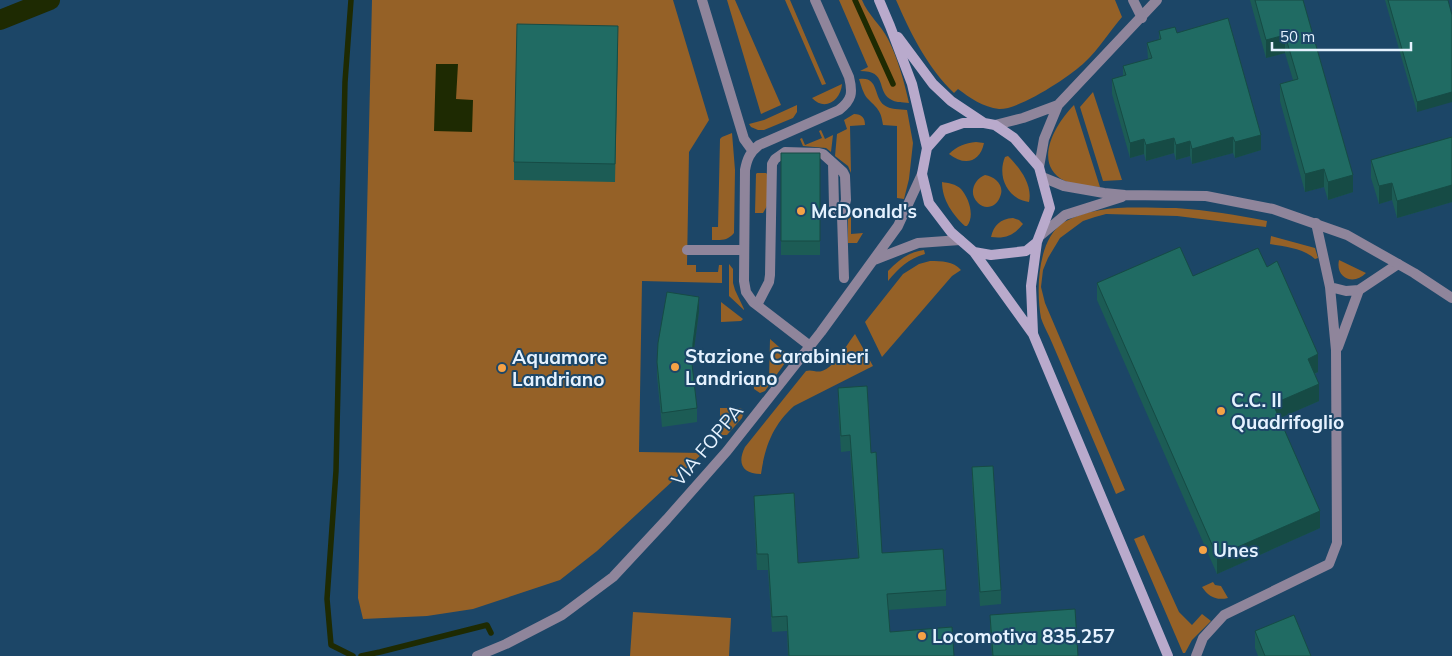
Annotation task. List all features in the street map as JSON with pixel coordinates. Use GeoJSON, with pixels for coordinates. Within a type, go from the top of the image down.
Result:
{"type":"FeatureCollection","features":[{"type":"Feature","properties":{"kind":"main road"},"geometry":{"type":"LineString","coordinates":[[879,0],[912,84],[927,148],[922,174],[929,203],[951,232],[974,252],[1033,334],[1168,656]]}},
{"type":"Feature","properties":{"kind":"main road"},"geometry":{"type":"LineString","coordinates":[[890,26],[933,84],[951,101],[984,123]]}},
{"type":"Feature","properties":{"kind":"main road"},"geometry":{"type":"LineString","coordinates":[[927,148],[943,130],[962,124],[984,123],[995,125],[1014,138],[1039,167],[1050,208],[1039,238],[1031,286],[1033,334]]}},
{"type":"Feature","properties":{"kind":"main road"},"geometry":{"type":"LineString","coordinates":[[974,252],[991,255],[1026,251],[1039,238]]}},
{"type":"Feature","properties":{"kind":"street"},"geometry":{"type":"LineString","coordinates":[[702,0],[744,139],[752,150]]}},
{"type":"Feature","properties":{"kind":"street"},"geometry":{"type":"LineString","coordinates":[[810,346],[756,305],[746,292],[744,281],[745,170],[747,159],[752,150],[759,145],[839,110],[850,98],[851,86],[849,77],[815,0]]}},
{"type":"Feature","properties":{"kind":"street"},"geometry":{"type":"LineString","coordinates":[[1133,0],[1142,18]]}},
{"type":"Feature","properties":{"kind":"street"},"geometry":{"type":"LineString","coordinates":[[1039,167],[1044,139],[1058,105],[1157,0]]}},
{"type":"Feature","properties":{"kind":"street"},"geometry":{"type":"LineString","coordinates":[[995,125],[1023,118],[1058,105]]}},
{"type":"Feature","properties":{"kind":"street"},"geometry":{"type":"LineString","coordinates":[[756,305],[769,282],[770,275],[772,164],[779,155],[785,152],[823,154],[846,176],[846,200],[842,215],[844,278]]}},
{"type":"Feature","properties":{"kind":"street","name":"VIA FOPPA"},"geometry":{"type":"LineString","coordinates":[[477,656],[506,644],[562,615],[613,577],[667,519],[720,459],[810,346],[874,261],[898,226],[922,174]]}},
{"type":"Feature","properties":{"kind":"street"},"geometry":{"type":"LineString","coordinates":[[1042,178],[1064,186],[1125,195],[1206,196],[1272,209],[1347,235],[1452,298]]}},
{"type":"Feature","properties":{"kind":"street"},"geometry":{"type":"LineString","coordinates":[[1039,238],[1065,215],[1125,195]]}},
{"type":"Feature","properties":{"kind":"street"},"geometry":{"type":"LineString","coordinates":[[1196,656],[1203,638],[1224,615],[1329,564],[1337,543],[1336,350],[1330,287],[1316,223]]}},
{"type":"Feature","properties":{"kind":"street"},"geometry":{"type":"LineString","coordinates":[[874,261],[918,243],[960,240]]}},
{"type":"Feature","properties":{"kind":"street"},"geometry":{"type":"LineString","coordinates":[[687,250],[744,250]]}},
{"type":"Feature","properties":{"kind":"street"},"geometry":{"type":"LineString","coordinates":[[1330,287],[1346,291],[1359,290],[1398,264]]}},
{"type":"Feature","properties":{"kind":"street"},"geometry":{"type":"LineString","coordinates":[[1336,350],[1359,290]]}},
{"type":"Feature","properties":{"kind":"shaded area","name":"Aquamore Landriano"},"geometry":{"type":"Polygon","coordinates":[[[372,0],[673,0],[709,120],[689,152],[687,265],[696,265],[696,272],[718,272],[719,265],[722,265],[722,283],[642,281],[639,452],[703,453],[597,551],[560,580],[473,609],[427,616],[363,619],[358,598],[372,0]]]}},
{"type":"Feature","properties":{"kind":"shaded area"},"geometry":{"type":"Polygon","coordinates":[[[727,0],[735,0],[781,105],[761,114],[727,0]]]}},
{"type":"Feature","properties":{"kind":"shaded area"},"geometry":{"type":"Polygon","coordinates":[[[785,0],[790,0],[826,84],[822,85],[785,0]]]}},
{"type":"Feature","properties":{"kind":"shaded area"},"geometry":{"type":"Polygon","coordinates":[[[839,0],[862,0],[892,47],[903,78],[909,103],[890,99],[883,91],[875,74],[860,71],[868,67],[839,0]]]}},
{"type":"Feature","properties":{"kind":"shaded area"},"geometry":{"type":"Polygon","coordinates":[[[896,0],[1115,0],[1122,17],[1090,57],[1078,68],[1031,98],[1008,108],[999,109],[982,104],[958,89],[954,93],[944,83],[920,50],[896,0]]]}},
{"type":"Feature","properties":{"kind":"shaded area"},"geometry":{"type":"Polygon","coordinates":[[[436,64],[458,64],[456,99],[473,100],[472,132],[434,131],[436,64]]]}},
{"type":"Feature","properties":{"kind":"shaded area"},"geometry":{"type":"Polygon","coordinates":[[[859,79],[865,79],[873,84],[886,107],[907,110],[913,143],[909,179],[904,199],[897,198],[897,126],[883,125],[880,113],[866,96],[859,79]]]}},
{"type":"Feature","properties":{"kind":"shaded area"},"geometry":{"type":"Polygon","coordinates":[[[842,84],[839,95],[832,102],[822,104],[812,98],[842,84]]]}},
{"type":"Feature","properties":{"kind":"shaded area"},"geometry":{"type":"Polygon","coordinates":[[[1093,92],[1122,180],[1103,181],[1080,107],[1093,92]]]}},
{"type":"Feature","properties":{"kind":"shaded area"},"geometry":{"type":"Polygon","coordinates":[[[797,105],[797,112],[793,118],[764,130],[758,130],[749,124],[764,120],[797,105]]]}},
{"type":"Feature","properties":{"kind":"shaded area"},"geometry":{"type":"Polygon","coordinates":[[[1074,105],[1100,187],[1069,183],[1055,174],[1050,164],[1048,154],[1054,132],[1074,105]]]}},
{"type":"Feature","properties":{"kind":"shaded area"},"geometry":{"type":"Polygon","coordinates":[[[854,114],[862,117],[865,125],[850,126],[851,173],[848,166],[835,156],[837,134],[847,129],[844,120],[854,114]]]}},
{"type":"Feature","properties":{"kind":"shaded area"},"geometry":{"type":"Polygon","coordinates":[[[821,130],[825,139],[833,135],[831,152],[826,148],[803,146],[800,139],[802,138],[805,145],[822,138],[819,131],[821,130]]]}},
{"type":"Feature","properties":{"kind":"shaded area"},"geometry":{"type":"Polygon","coordinates":[[[732,133],[735,170],[734,233],[727,239],[712,240],[712,227],[718,227],[720,139],[732,133]]]}},
{"type":"Feature","properties":{"kind":"shaded area"},"geometry":{"type":"Polygon","coordinates":[[[976,142],[984,143],[979,155],[971,160],[960,160],[949,154],[961,145],[976,142]]]}},
{"type":"Feature","properties":{"kind":"shaded area"},"geometry":{"type":"Polygon","coordinates":[[[1008,156],[1021,171],[1027,182],[1030,195],[1029,202],[1015,196],[1003,179],[1003,164],[1005,157],[1008,156]]]}},
{"type":"Feature","properties":{"kind":"shaded area"},"geometry":{"type":"Polygon","coordinates":[[[757,173],[767,174],[767,206],[763,213],[755,213],[757,173]]]}},
{"type":"Feature","properties":{"kind":"shaded area"},"geometry":{"type":"Polygon","coordinates":[[[985,175],[996,180],[1001,189],[999,200],[994,205],[988,207],[978,203],[973,195],[975,183],[985,175]]]}},
{"type":"Feature","properties":{"kind":"shaded area"},"geometry":{"type":"Polygon","coordinates":[[[942,182],[959,187],[964,193],[971,212],[967,226],[961,222],[949,207],[942,189],[942,182]]]}},
{"type":"Feature","properties":{"kind":"shaded area"},"geometry":{"type":"Polygon","coordinates":[[[1133,207],[1176,208],[1222,213],[1267,221],[1266,227],[1177,216],[1106,214],[1083,221],[1060,238],[1043,270],[1041,287],[1045,303],[1125,490],[1116,494],[1041,318],[1039,307],[1040,266],[1048,240],[1055,230],[1064,222],[1077,216],[1105,209],[1133,207]]]}},
{"type":"Feature","properties":{"kind":"shaded area"},"geometry":{"type":"Polygon","coordinates":[[[851,210],[851,234],[863,233],[857,243],[848,243],[848,215],[851,210]]]}},
{"type":"Feature","properties":{"kind":"shaded area"},"geometry":{"type":"Polygon","coordinates":[[[1013,218],[1023,224],[1016,231],[1005,237],[991,237],[998,223],[1013,218]]]}},
{"type":"Feature","properties":{"kind":"shaded area"},"geometry":{"type":"Polygon","coordinates":[[[1271,236],[1315,248],[1318,258],[1315,259],[1305,252],[1294,248],[1270,244],[1271,236]]]}},
{"type":"Feature","properties":{"kind":"shaded area"},"geometry":{"type":"Polygon","coordinates":[[[924,250],[925,254],[904,264],[888,281],[888,271],[896,263],[908,255],[924,250]]]}},
{"type":"Feature","properties":{"kind":"shaded area"},"geometry":{"type":"Polygon","coordinates":[[[1339,260],[1366,273],[1356,279],[1346,278],[1340,271],[1339,260]]]}},
{"type":"Feature","properties":{"kind":"shaded area"},"geometry":{"type":"Polygon","coordinates":[[[930,261],[951,263],[961,270],[952,276],[882,357],[865,322],[903,274],[919,264],[930,261]]]}},
{"type":"Feature","properties":{"kind":"shaded area"},"geometry":{"type":"Polygon","coordinates":[[[729,264],[733,269],[735,290],[744,310],[729,296],[729,264]]]}},
{"type":"Feature","properties":{"kind":"shaded area"},"geometry":{"type":"Polygon","coordinates":[[[721,302],[743,319],[741,321],[721,322],[721,302]]]}},
{"type":"Feature","properties":{"kind":"shaded area"},"geometry":{"type":"Polygon","coordinates":[[[855,334],[873,366],[794,406],[775,428],[765,454],[761,474],[745,470],[741,458],[745,447],[806,371],[827,369],[855,334]]]}},
{"type":"Feature","properties":{"kind":"shaded area"},"geometry":{"type":"Polygon","coordinates":[[[770,339],[787,354],[785,363],[765,391],[760,393],[754,389],[754,382],[769,381],[770,339]]]}},
{"type":"Feature","properties":{"kind":"shaded area"},"geometry":{"type":"Polygon","coordinates":[[[720,408],[739,408],[744,411],[742,418],[727,435],[720,435],[720,408]]]}},
{"type":"Feature","properties":{"kind":"shaded area"},"geometry":{"type":"Polygon","coordinates":[[[1144,535],[1179,612],[1192,625],[1202,614],[1211,621],[1192,640],[1185,653],[1183,653],[1134,539],[1144,535]]]}},
{"type":"Feature","properties":{"kind":"shaded area"},"geometry":{"type":"Polygon","coordinates":[[[1213,582],[1215,585],[1221,586],[1228,598],[1220,599],[1213,597],[1202,587],[1213,582]]]}},
{"type":"Feature","properties":{"kind":"shaded area"},"geometry":{"type":"Polygon","coordinates":[[[633,612],[731,618],[729,656],[630,656],[633,612]]]}},
{"type":"Feature","properties":{"kind":"building"},"geometry":{"type":"Polygon","coordinates":[[[1255,0],[1303,0],[1353,175],[1328,182],[1324,169],[1305,174],[1280,84],[1298,79],[1285,35],[1266,40],[1255,0]]]}},
{"type":"Feature","properties":{"kind":"building"},"geometry":{"type":"Polygon","coordinates":[[[1388,0],[1448,0],[1452,15],[1452,92],[1417,102],[1388,0]]]}},
{"type":"Feature","properties":{"kind":"building"},"geometry":{"type":"Polygon","coordinates":[[[1228,18],[1261,135],[1235,142],[1233,137],[1192,149],[1190,141],[1176,145],[1174,138],[1146,145],[1144,139],[1130,143],[1112,79],[1126,75],[1123,66],[1152,58],[1147,43],[1161,39],[1159,31],[1175,27],[1177,33],[1228,18]]]}},
{"type":"Feature","properties":{"kind":"building"},"geometry":{"type":"Polygon","coordinates":[[[517,24],[618,26],[615,164],[514,162],[517,24]]]}},
{"type":"Feature","properties":{"kind":"building"},"geometry":{"type":"Polygon","coordinates":[[[1452,137],[1452,185],[1397,201],[1392,183],[1379,186],[1371,160],[1452,137]]]}},
{"type":"Feature","properties":{"kind":"building","name":"McDonald's"},"geometry":{"type":"Polygon","coordinates":[[[781,153],[820,153],[820,241],[781,241],[781,153]]]}},
{"type":"Feature","properties":{"kind":"building","name":"C.C. Il Quadrifoglio"},"geometry":{"type":"Polygon","coordinates":[[[1180,247],[1193,276],[1258,248],[1267,267],[1277,261],[1318,354],[1308,359],[1319,384],[1273,404],[1320,511],[1217,556],[1097,283],[1180,247]]]}},
{"type":"Feature","properties":{"kind":"building","name":"Stazione Carabinieri Landriano"},"geometry":{"type":"Polygon","coordinates":[[[667,292],[699,297],[692,364],[697,408],[662,413],[657,362],[658,343],[667,292]]]}},
{"type":"Feature","properties":{"kind":"building"},"geometry":{"type":"Polygon","coordinates":[[[867,386],[871,453],[876,452],[882,553],[943,549],[946,590],[887,594],[890,632],[952,627],[954,656],[789,656],[787,616],[772,617],[768,554],[757,554],[754,496],[794,493],[798,563],[859,558],[850,435],[841,436],[838,388],[867,386]]]}},
{"type":"Feature","properties":{"kind":"building"},"geometry":{"type":"Polygon","coordinates":[[[993,466],[1001,590],[980,592],[972,467],[993,466]]]}},
{"type":"Feature","properties":{"kind":"building"},"geometry":{"type":"Polygon","coordinates":[[[1075,609],[1078,656],[993,656],[990,615],[1075,609]]]}},
{"type":"Feature","properties":{"kind":"building"},"geometry":{"type":"Polygon","coordinates":[[[1294,615],[1311,656],[1265,656],[1255,631],[1294,615]]]}},
{"type":"Feature","properties":{"kind":"waterway"},"geometry":{"type":"LineString","coordinates":[[0,20],[50,0]]}},
{"type":"Feature","properties":{"kind":"waterway"},"geometry":{"type":"LineString","coordinates":[[351,0],[345,82],[336,471],[327,599],[331,645],[353,656]]}},
{"type":"Feature","properties":{"kind":"waterway"},"geometry":{"type":"LineString","coordinates":[[855,0],[893,84]]}},
{"type":"Feature","properties":{"kind":"waterway"},"geometry":{"type":"LineString","coordinates":[[361,656],[487,625],[491,633]]}},
{"type":"Feature","properties":{"kind":"place","name":"McDonald's"},"geometry":{"type":"Point","coordinates":[801,211]}},
{"type":"Feature","properties":{"kind":"place","name":"Stazione Carabinieri Landriano"},"geometry":{"type":"Point","coordinates":[675,367]}},
{"type":"Feature","properties":{"kind":"place","name":"Aquamore Landriano"},"geometry":{"type":"Point","coordinates":[502,368]}},
{"type":"Feature","properties":{"kind":"place","name":"C.C. Il Quadrifoglio"},"geometry":{"type":"Point","coordinates":[1221,411]}},
{"type":"Feature","properties":{"kind":"place","name":"Unes"},"geometry":{"type":"Point","coordinates":[1203,550]}},
{"type":"Feature","properties":{"kind":"place","name":"Locomotiva 835.257"},"geometry":{"type":"Point","coordinates":[922,636]}}]}
